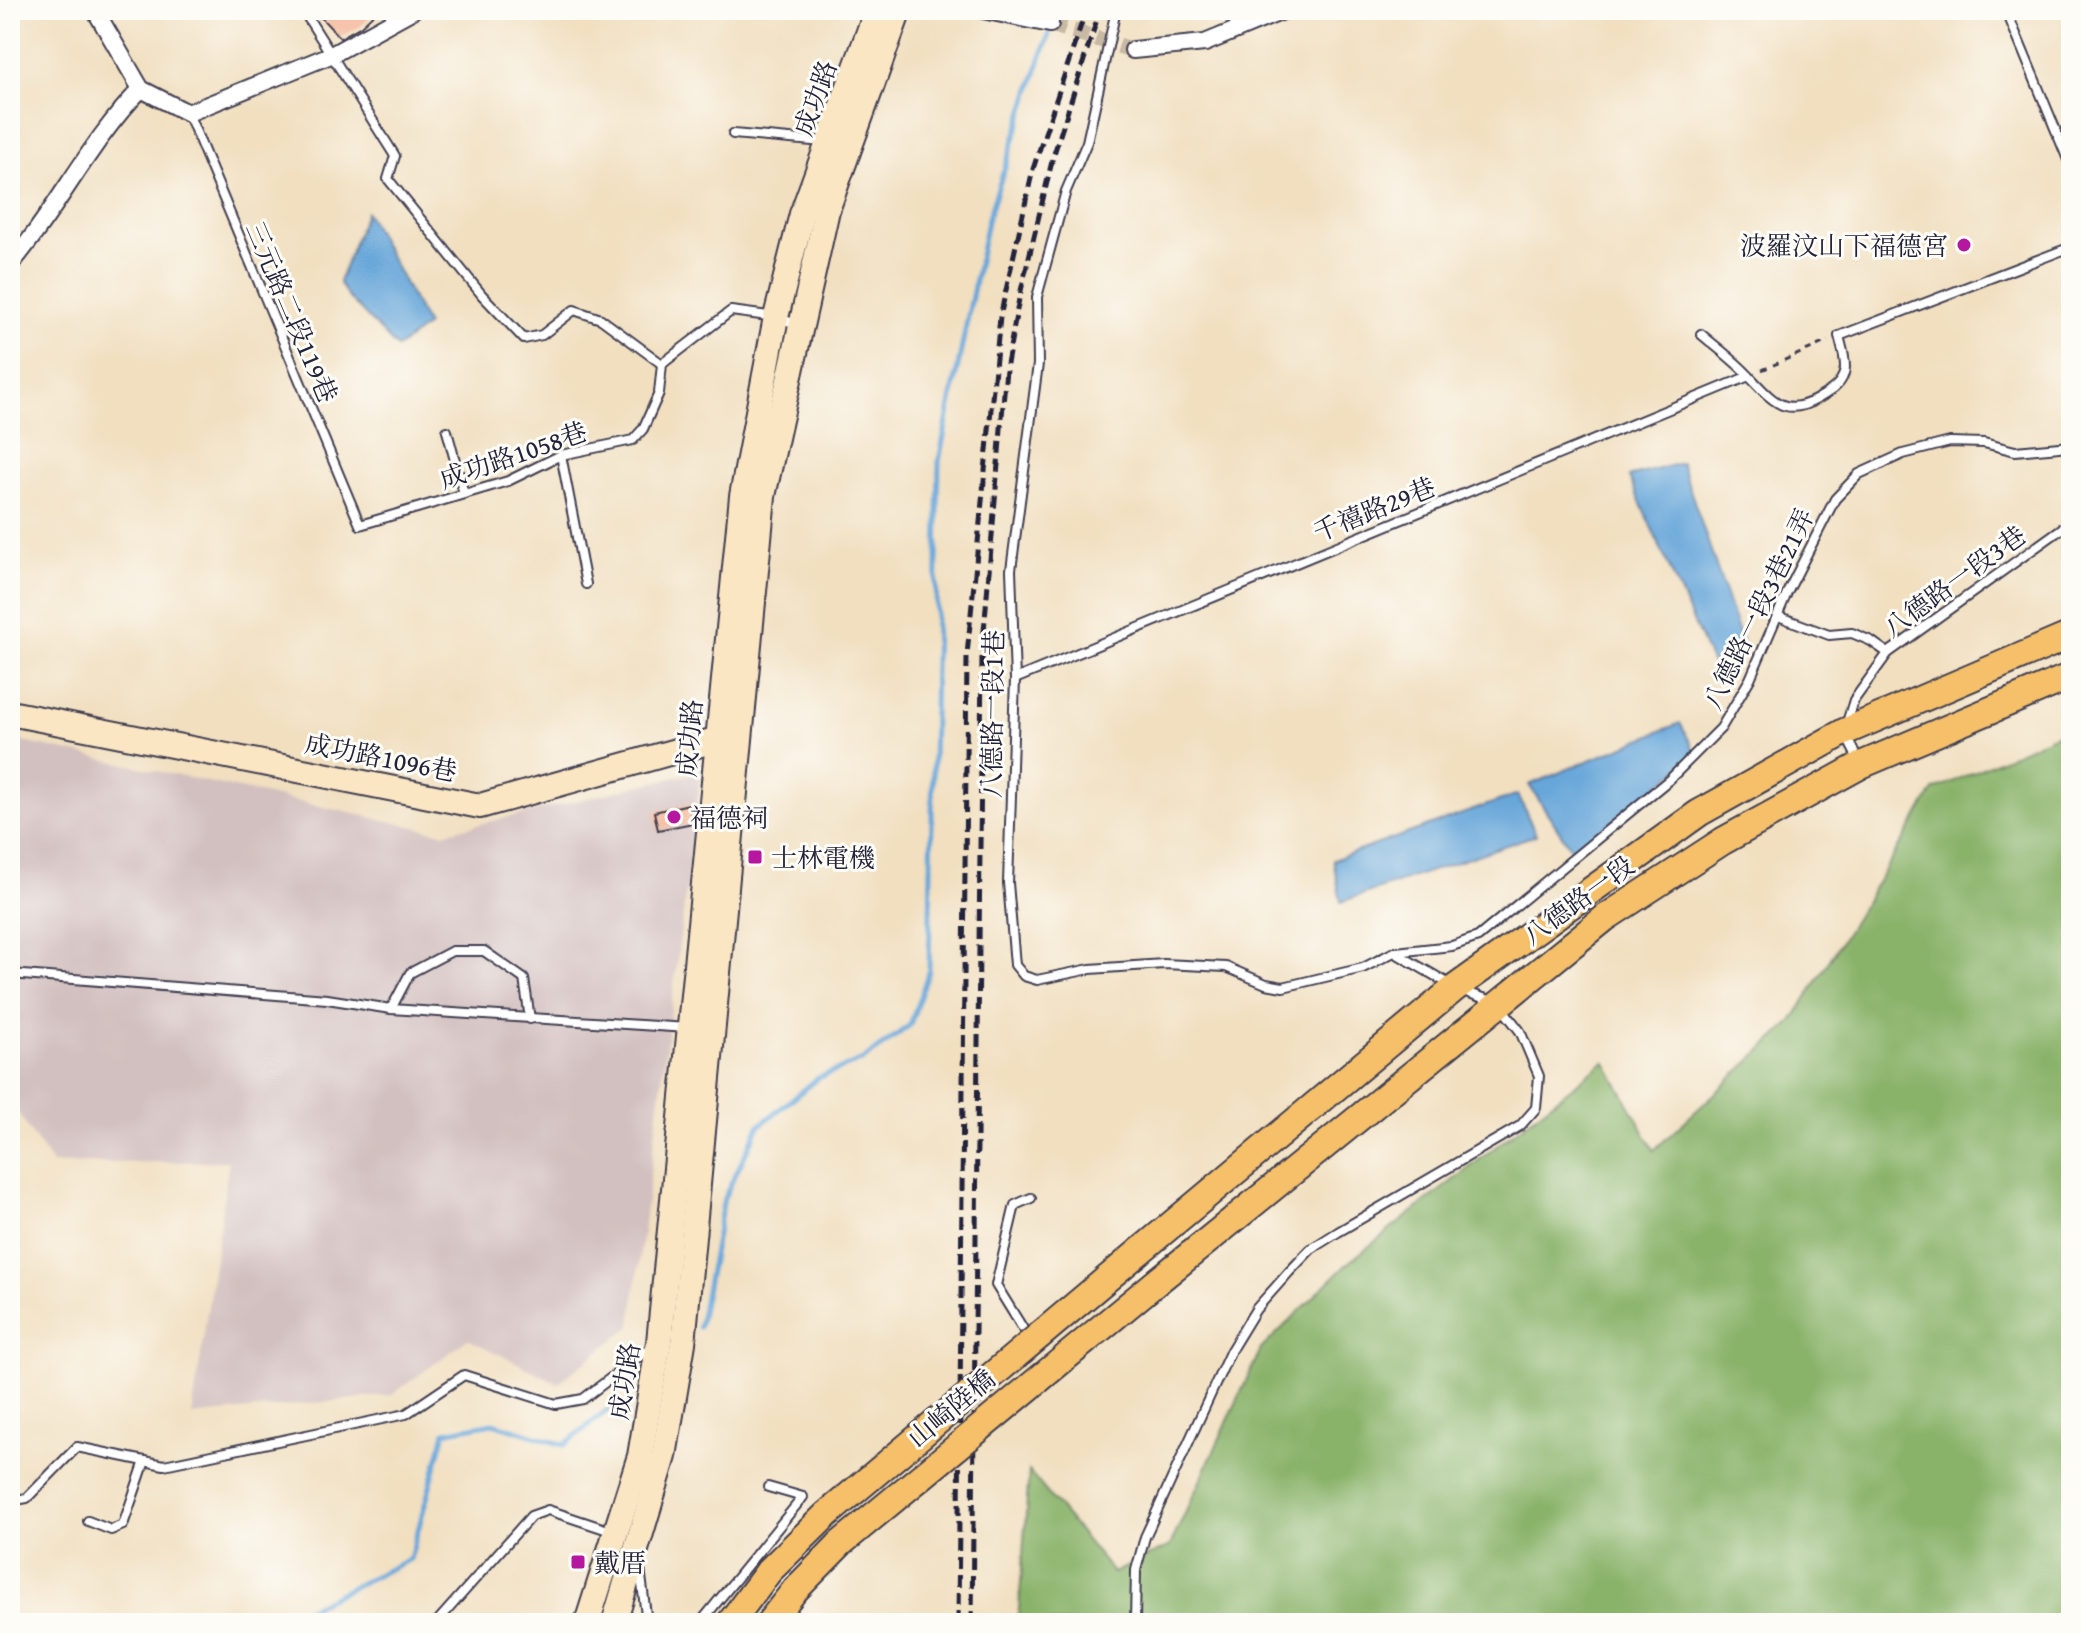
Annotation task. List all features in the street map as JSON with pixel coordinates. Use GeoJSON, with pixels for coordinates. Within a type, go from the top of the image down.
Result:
{"type":"FeatureCollection","features":[{"type":"Feature","properties":{"kind":"main road","name":"八德路一段"},"geometry":{"type":"LineString","coordinates":[[1140,1251],[1455,988],[1699,813],[1844,732],[2071,635]]}},
{"type":"Feature","properties":{"kind":"main road","name":"八德路一段"},"geometry":{"type":"LineString","coordinates":[[1159,1280],[1605,918],[1723,841],[1861,765],[2071,676]]}},
{"type":"Feature","properties":{"kind":"main road","name":"山崎陸橋"},"geometry":{"type":"LineString","coordinates":[[730,1623],[769,1571],[826,1515],[1140,1251]]}},
{"type":"Feature","properties":{"kind":"main road","name":"山崎陸橋"},"geometry":{"type":"LineString","coordinates":[[769,1623],[795,1590],[841,1543],[1159,1280]]}},
{"type":"Feature","properties":{"kind":"street"},"geometry":{"type":"LineString","coordinates":[[95,10],[141,89],[188,113],[333,54],[413,10]]}},
{"type":"Feature","properties":{"kind":"street","name":"成功路"},"geometry":{"type":"LineString","coordinates":[[587,1623],[664,1456],[671,1342],[726,740],[742,496],[776,317],[802,214],[877,10]]}},
{"type":"Feature","properties":{"kind":"street","name":"成功路"},"geometry":{"type":"LineString","coordinates":[[726,740],[763,496],[827,210],[899,10]]}},
{"type":"Feature","properties":{"kind":"street"},"geometry":{"type":"LineString","coordinates":[[983,10],[1050,24]]}},
{"type":"Feature","properties":{"kind":"street"},"geometry":{"type":"LineString","coordinates":[[1133,50],[1205,43],[1285,10]]}},
{"type":"Feature","properties":{"kind":"street"},"geometry":{"type":"LineString","coordinates":[[10,265],[38,232],[108,122],[141,89]]}},
{"type":"Feature","properties":{"kind":"street","name":"成功路1096巷"},"geometry":{"type":"LineString","coordinates":[[10,713],[480,806],[726,740]]}},
{"type":"Feature","properties":{"kind":"street","name":"成功路"},"geometry":{"type":"LineString","coordinates":[[614,1623],[627,1538]]}},
{"type":"Feature","properties":{"kind":"lane"},"geometry":{"type":"LineString","coordinates":[[303,10],[395,156],[388,179],[482,295],[524,339],[542,335],[574,310],[601,319],[662,364],[731,311],[776,317],[800,325]]}},
{"type":"Feature","properties":{"kind":"lane","name":"八德路一段1巷"},"geometry":{"type":"LineString","coordinates":[[1116,10],[1087,142],[1066,191],[1037,297],[1038,364],[1011,570],[1015,679],[1008,883],[1015,965],[1024,976],[1037,980],[1090,969],[1164,964],[1226,967],[1266,984],[1283,987],[1363,968],[1394,952]]}},
{"type":"Feature","properties":{"kind":"lane"},"geometry":{"type":"LineString","coordinates":[[2006,10],[2071,167]]}},
{"type":"Feature","properties":{"kind":"lane","name":"三元路二段119巷"},"geometry":{"type":"LineString","coordinates":[[188,113],[360,525]]}},
{"type":"Feature","properties":{"kind":"lane"},"geometry":{"type":"LineString","coordinates":[[733,134],[828,143]]}},
{"type":"Feature","properties":{"kind":"lane"},"geometry":{"type":"LineString","coordinates":[[1701,334],[1749,376],[1771,401],[1792,407],[1808,402],[1839,384],[1846,374],[1839,336],[2071,247]]}},
{"type":"Feature","properties":{"kind":"lane","name":"成功路1058巷"},"geometry":{"type":"LineString","coordinates":[[360,525],[508,481],[561,455],[633,440],[643,429],[659,393],[662,364]]}},
{"type":"Feature","properties":{"kind":"lane","name":"千禧路29巷"},"geometry":{"type":"LineString","coordinates":[[1015,679],[1749,376]]}},
{"type":"Feature","properties":{"kind":"lane"},"geometry":{"type":"LineString","coordinates":[[447,431],[464,494]]}},
{"type":"Feature","properties":{"kind":"lane","name":"八德路一段3巷21弄"},"geometry":{"type":"LineString","coordinates":[[1394,952],[1452,946],[1478,937],[1659,789],[1721,728],[1750,679],[1835,499],[1859,474],[1903,454],[1950,442],[1984,443],[2015,451],[2071,446]]}},
{"type":"Feature","properties":{"kind":"lane"},"geometry":{"type":"LineString","coordinates":[[561,455],[586,584]]}},
{"type":"Feature","properties":{"kind":"lane","name":"八德路一段3巷"},"geometry":{"type":"LineString","coordinates":[[1844,732],[1854,700],[1888,653],[2071,522]]}},
{"type":"Feature","properties":{"kind":"lane"},"geometry":{"type":"LineString","coordinates":[[1778,616],[1829,635],[1852,633],[1888,653]]}},
{"type":"Feature","properties":{"kind":"lane"},"geometry":{"type":"LineString","coordinates":[[1844,732],[1861,765]]}},
{"type":"Feature","properties":{"kind":"lane"},"geometry":{"type":"LineString","coordinates":[[391,1009],[410,973],[452,951],[484,951],[524,979],[530,1019]]}},
{"type":"Feature","properties":{"kind":"lane"},"geometry":{"type":"LineString","coordinates":[[1135,1623],[1136,1570],[1145,1537],[1231,1350],[1256,1309],[1311,1249],[1520,1126],[1536,1108],[1539,1076],[1520,1031],[1498,1003],[1455,988],[1394,952]]}},
{"type":"Feature","properties":{"kind":"lane"},"geometry":{"type":"LineString","coordinates":[[10,974],[327,999],[391,1009],[530,1019],[598,1020],[701,1030]]}},
{"type":"Feature","properties":{"kind":"lane"},"geometry":{"type":"LineString","coordinates":[[1031,1198],[1015,1205],[996,1285],[1031,1341]]}},
{"type":"Feature","properties":{"kind":"lane"},"geometry":{"type":"LineString","coordinates":[[10,1501],[27,1498],[77,1447],[164,1465],[406,1414],[464,1375],[556,1404],[583,1399],[671,1342]]}},
{"type":"Feature","properties":{"kind":"lane"},"geometry":{"type":"LineString","coordinates":[[88,1521],[111,1530],[123,1525],[145,1461]]}},
{"type":"Feature","properties":{"kind":"lane"},"geometry":{"type":"LineString","coordinates":[[700,1623],[803,1497],[768,1487]]}},
{"type":"Feature","properties":{"kind":"lane"},"geometry":{"type":"LineString","coordinates":[[436,1623],[531,1516],[548,1510],[627,1538],[647,1623]]}},
{"type":"Feature","properties":{"kind":"path"},"geometry":{"type":"LineString","coordinates":[[1749,376],[1839,336]]}},
{"type":"Feature","properties":{"kind":"shaded area"},"geometry":{"type":"Polygon","coordinates":[[[10,739],[443,833],[701,771],[631,1326],[558,1383],[468,1339],[392,1395],[192,1416],[229,1161],[52,1164],[10,1101],[10,739]]]}},
{"type":"Feature","properties":{"kind":"green space"},"geometry":{"type":"Polygon","coordinates":[[[2071,728],[2071,1623],[1018,1623],[1029,1471],[1113,1573],[1170,1546],[1261,1349],[1349,1262],[1605,1061],[1654,1150],[1791,1023],[1934,790],[2071,728]]]}},
{"type":"Feature","properties":{"kind":"water"},"geometry":{"type":"Polygon","coordinates":[[[366,212],[427,325],[397,348],[347,296],[339,282],[366,212]]]}},
{"type":"Feature","properties":{"kind":"water"},"geometry":{"type":"Polygon","coordinates":[[[1681,463],[1742,642],[1729,668],[1712,664],[1629,477],[1681,463]]]}},
{"type":"Feature","properties":{"kind":"water"},"geometry":{"type":"Polygon","coordinates":[[[1680,723],[1697,755],[1573,852],[1529,785],[1680,723]]]}},
{"type":"Feature","properties":{"kind":"water"},"geometry":{"type":"Polygon","coordinates":[[[1518,794],[1536,835],[1341,902],[1333,860],[1518,794]]]}},
{"type":"Feature","properties":{"kind":"building"},"geometry":{"type":"Polygon","coordinates":[[[314,10],[378,10],[361,26],[340,38],[314,10]]]}},
{"type":"Feature","properties":{"kind":"building","name":"福德祠"},"geometry":{"type":"Polygon","coordinates":[[[689,804],[693,823],[658,830],[654,812],[689,804]]]}},
{"type":"Feature","properties":{"kind":"waterway"},"geometry":{"type":"LineString","coordinates":[[699,1327],[724,1198],[759,1126],[818,1078],[863,1060],[910,1025],[929,971],[939,461],[987,221],[1057,10]]}},
{"type":"Feature","properties":{"kind":"waterway"},"geometry":{"type":"LineString","coordinates":[[294,1623],[307,1609],[410,1559],[445,1432],[493,1423],[564,1445],[615,1404]]}},
{"type":"Feature","properties":{"kind":"tunnel"},"geometry":{"type":"LineString","coordinates":[[1050,24],[1133,50]]}},
{"type":"Feature","properties":{"kind":"railway"},"geometry":{"type":"LineString","coordinates":[[958,1623],[967,655],[1000,317],[1033,169],[1086,10]]}},
{"type":"Feature","properties":{"kind":"railway"},"geometry":{"type":"LineString","coordinates":[[972,1623],[982,655],[1006,369],[1019,299],[1053,157],[1100,10]]}},
{"type":"Feature","properties":{"kind":"place","name":"波羅汶山下福德宮"},"geometry":{"type":"Point","coordinates":[1964,245]}},
{"type":"Feature","properties":{"kind":"place","name":"福德祠"},"geometry":{"type":"Point","coordinates":[674,817]}},
{"type":"Feature","properties":{"kind":"place","name":"士林電機"},"geometry":{"type":"Point","coordinates":[755,857]}},
{"type":"Feature","properties":{"kind":"place","name":"戴厝"},"geometry":{"type":"Point","coordinates":[578,1562]}}]}
